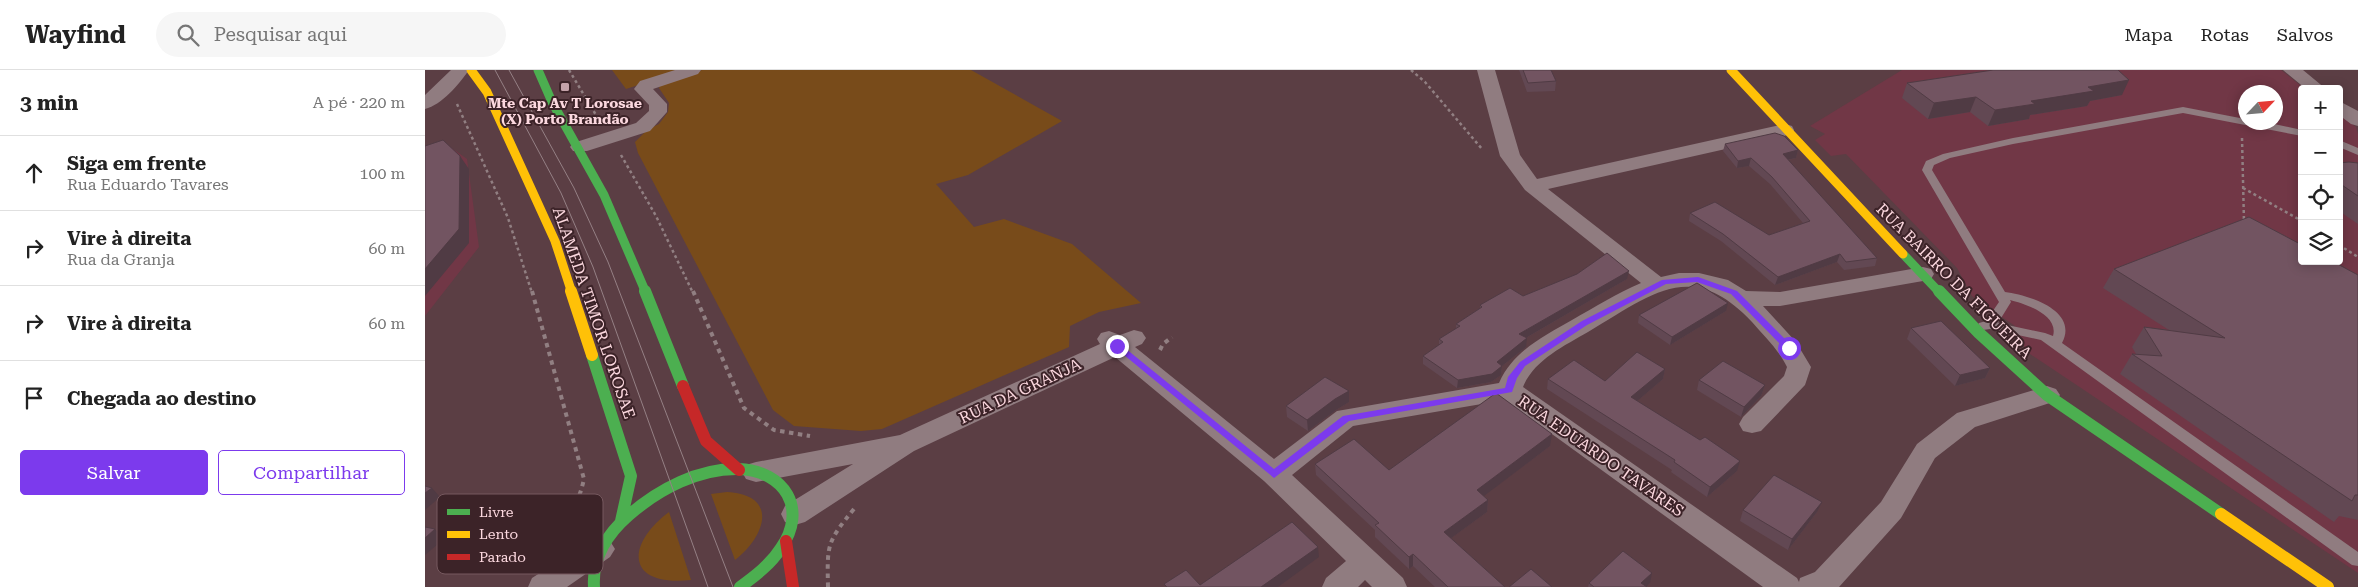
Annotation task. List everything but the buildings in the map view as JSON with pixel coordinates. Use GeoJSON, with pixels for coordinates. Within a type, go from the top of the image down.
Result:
{"type":"FeatureCollection","features":[{"type":"Feature","properties":{"kind":"main road","name":"ALAMEDA TIMOR LOROSAE"},"geometry":{"type":"LineString","coordinates":[[471,70],[487,92],[555,241],[631,476],[621,521]]}},
{"type":"Feature","properties":{"kind":"main road","name":"RUA BAIRRO DA FIGUEIRA"},"geometry":{"type":"LineString","coordinates":[[1731,70],[1785,130],[1973,327],[2047,395],[2328,587]]}},
{"type":"Feature","properties":{"kind":"main road"},"geometry":{"type":"LineString","coordinates":[[541,72],[546,92],[579,147],[603,195],[706,441],[747,471]]}},
{"type":"Feature","properties":{"kind":"main road"},"geometry":{"type":"LineString","coordinates":[[603,544],[621,521],[645,502],[672,486],[716,472],[747,471],[777,480],[791,495],[795,514],[786,541],[773,559],[756,576],[740,587]]}},
{"type":"Feature","properties":{"kind":"main road"},"geometry":{"type":"LineString","coordinates":[[786,541],[793,587]]}},
{"type":"Feature","properties":{"kind":"main road"},"geometry":{"type":"LineString","coordinates":[[593,574],[594,587]]}},
{"type":"Feature","properties":{"kind":"street"},"geometry":{"type":"LineString","coordinates":[[425,104],[448,84],[460,70]]}},
{"type":"Feature","properties":{"kind":"street"},"geometry":{"type":"LineString","coordinates":[[579,147],[643,127],[658,112],[658,104],[643,89],[646,86],[692,70]]}},
{"type":"Feature","properties":{"kind":"street"},"geometry":{"type":"LineString","coordinates":[[1486,70],[1510,156],[1532,186],[1656,284]]}},
{"type":"Feature","properties":{"kind":"street"},"geometry":{"type":"LineString","coordinates":[[2292,70],[2312,85]]}},
{"type":"Feature","properties":{"kind":"street"},"geometry":{"type":"LineString","coordinates":[[2343,109],[2358,120]]}},
{"type":"Feature","properties":{"kind":"street"},"geometry":{"type":"LineString","coordinates":[[1532,186],[1785,130]]}},
{"type":"Feature","properties":{"kind":"street"},"geometry":{"type":"LineString","coordinates":[[1742,298],[1780,299],[1923,274]]}},
{"type":"Feature","properties":{"kind":"street","name":"RUA EDUARDO TAVARES"},"geometry":{"type":"LineString","coordinates":[[1752,424],[1796,379],[1799,366],[1789,348],[1742,298],[1725,288],[1698,279],[1674,279],[1656,284],[1569,332],[1523,364],[1513,377],[1509,390],[1786,587]]}},
{"type":"Feature","properties":{"kind":"street","name":"RUA DA GRANJA"},"geometry":{"type":"LineString","coordinates":[[795,514],[905,444],[1120,341],[1274,474]]}},
{"type":"Feature","properties":{"kind":"street"},"geometry":{"type":"LineString","coordinates":[[1392,587],[1274,474],[1346,418],[1509,390]]}},
{"type":"Feature","properties":{"kind":"street"},"geometry":{"type":"LineString","coordinates":[[1811,587],[1825,581],[1891,510],[1926,451],[1966,420],[2047,395]]}},
{"type":"Feature","properties":{"kind":"street","name":"RUA DA GRANJA"},"geometry":{"type":"LineString","coordinates":[[747,471],[905,444]]}},
{"type":"Feature","properties":{"kind":"street"},"geometry":{"type":"LineString","coordinates":[[1337,587],[1366,562]]}},
{"type":"Feature","properties":{"kind":"street"},"geometry":{"type":"LineString","coordinates":[[543,587],[562,574]]}},
{"type":"Feature","properties":{"kind":"lane"},"geometry":{"type":"LineString","coordinates":[[1990,325],[2005,302],[1927,170],[1930,163],[1947,156],[2010,142],[2183,110],[2238,121]]}},
{"type":"Feature","properties":{"kind":"lane"},"geometry":{"type":"LineString","coordinates":[[2283,129],[2298,132]]}},
{"type":"Feature","properties":{"kind":"lane"},"geometry":{"type":"LineString","coordinates":[[2343,141],[2358,143]]}},
{"type":"Feature","properties":{"kind":"lane"},"geometry":{"type":"LineString","coordinates":[[2343,143],[2358,152]]}},
{"type":"Feature","properties":{"kind":"lane"},"geometry":{"type":"LineString","coordinates":[[2001,295],[2023,299],[2047,311],[2057,320],[2061,329],[2061,338],[2055,344]]}},
{"type":"Feature","properties":{"kind":"lane"},"geometry":{"type":"LineString","coordinates":[[1973,327],[1990,325],[2045,337],[2358,560]]}},
{"type":"Feature","properties":{"kind":"path"},"geometry":{"type":"LineString","coordinates":[[569,70],[645,194],[675,253],[745,408],[761,423],[782,434],[816,436]]}},
{"type":"Feature","properties":{"kind":"path"},"geometry":{"type":"LineString","coordinates":[[1411,70],[1425,82],[1484,150]]}},
{"type":"Feature","properties":{"kind":"path"},"geometry":{"type":"LineString","coordinates":[[448,84],[508,218],[525,266],[585,479],[581,494]]}},
{"type":"Feature","properties":{"kind":"path"},"geometry":{"type":"LineString","coordinates":[[2244,230],[2245,130]]}},
{"type":"Feature","properties":{"kind":"path"},"geometry":{"type":"LineString","coordinates":[[2243,188],[2300,220]]}},
{"type":"Feature","properties":{"kind":"path"},"geometry":{"type":"LineString","coordinates":[[2343,248],[2358,257]]}},
{"type":"Feature","properties":{"kind":"path"},"geometry":{"type":"LineString","coordinates":[[828,587],[827,552],[838,528],[858,506]]}},
{"type":"Feature","properties":{"kind":"shaded area"},"geometry":{"type":"Polygon","coordinates":[[[612,70],[684,70],[626,89],[612,70]]]}},
{"type":"Feature","properties":{"kind":"shaded area"},"geometry":{"type":"Polygon","coordinates":[[[702,70],[971,70],[1062,121],[968,175],[936,184],[974,227],[1004,219],[1072,244],[1141,303],[1099,312],[1070,326],[1069,347],[882,429],[861,431],[794,426],[773,410],[638,153],[635,142],[647,130],[659,124],[668,112],[669,103],[659,88],[661,84],[702,70]]]}},
{"type":"Feature","properties":{"kind":"shaded area"},"geometry":{"type":"Polygon","coordinates":[[[1902,70],[2281,70],[2300,85],[2298,85],[2298,265],[2343,265],[2343,117],[2356,127],[2358,134],[2358,573],[2027,352],[2015,326],[1972,296],[1957,268],[1846,154],[1831,156],[1815,140],[1825,134],[1810,126],[1902,70]]]}},
{"type":"Feature","properties":{"kind":"shaded area"},"geometry":{"type":"Polygon","coordinates":[[[449,146],[467,159],[479,247],[425,316],[425,153],[449,146]]]}},
{"type":"Feature","properties":{"kind":"shaded area"},"geometry":{"type":"Polygon","coordinates":[[[727,492],[744,495],[755,501],[761,509],[760,529],[754,540],[735,560],[711,494],[727,492]]]}},
{"type":"Feature","properties":{"kind":"shaded area"},"geometry":{"type":"Polygon","coordinates":[[[669,512],[691,580],[670,580],[654,577],[644,570],[639,561],[639,550],[645,538],[669,512]]]}},
{"type":"Feature","properties":{"kind":"tram line"},"geometry":{"type":"LineString","coordinates":[[495,70],[561,193],[593,267],[708,587]]}},
{"type":"Feature","properties":{"kind":"tram line"},"geometry":{"type":"LineString","coordinates":[[509,70],[574,188],[608,262],[733,587]]}},
{"type":"Feature","properties":{"kind":"traffic: fast"},"geometry":{"type":"LineString","coordinates":[[538,70],[552,102],[615,218],[683,386]]}},
{"type":"Feature","properties":{"kind":"traffic: fast"},"geometry":{"type":"LineString","coordinates":[[1903,254],[1979,333],[2047,395],[2221,514]]}},
{"type":"Feature","properties":{"kind":"traffic: fast"},"geometry":{"type":"LineString","coordinates":[[592,355],[631,476],[621,521]]}},
{"type":"Feature","properties":{"kind":"traffic: fast"},"geometry":{"type":"LineString","coordinates":[[603,544],[616,527],[636,509],[651,498],[685,480],[722,470],[740,469],[758,472],[775,480],[788,494],[793,508],[793,522],[782,548],[762,570],[740,587]]}},
{"type":"Feature","properties":{"kind":"traffic: fast"},"geometry":{"type":"LineString","coordinates":[[593,574],[594,587]]}},
{"type":"Feature","properties":{"kind":"traffic: slow"},"geometry":{"type":"LineString","coordinates":[[471,70],[487,92],[555,241],[592,355]]}},
{"type":"Feature","properties":{"kind":"traffic: slow"},"geometry":{"type":"LineString","coordinates":[[1731,70],[1903,254]]}},
{"type":"Feature","properties":{"kind":"traffic: slow"},"geometry":{"type":"LineString","coordinates":[[2221,514],[2328,587]]}},
{"type":"Feature","properties":{"kind":"traffic: jam"},"geometry":{"type":"LineString","coordinates":[[683,386],[706,441],[739,470]]}},
{"type":"Feature","properties":{"kind":"traffic: jam"},"geometry":{"type":"LineString","coordinates":[[786,541],[793,587]]}},
{"type":"Feature","properties":{"kind":"place","name":"Mte Cap Av T Lorosae (X) Porto Brandão"},"geometry":{"type":"Point","coordinates":[565,87]}},
{"type":"Feature","properties":{"kind":"route"},"geometry":{"type":"LineString","coordinates":[[1117,346],[1274,474],[1346,418],[1509,390],[1513,377],[1523,364],[1584,323],[1665,281],[1686,278],[1698,279],[1725,288],[1742,298],[1789,348]]}}]}
